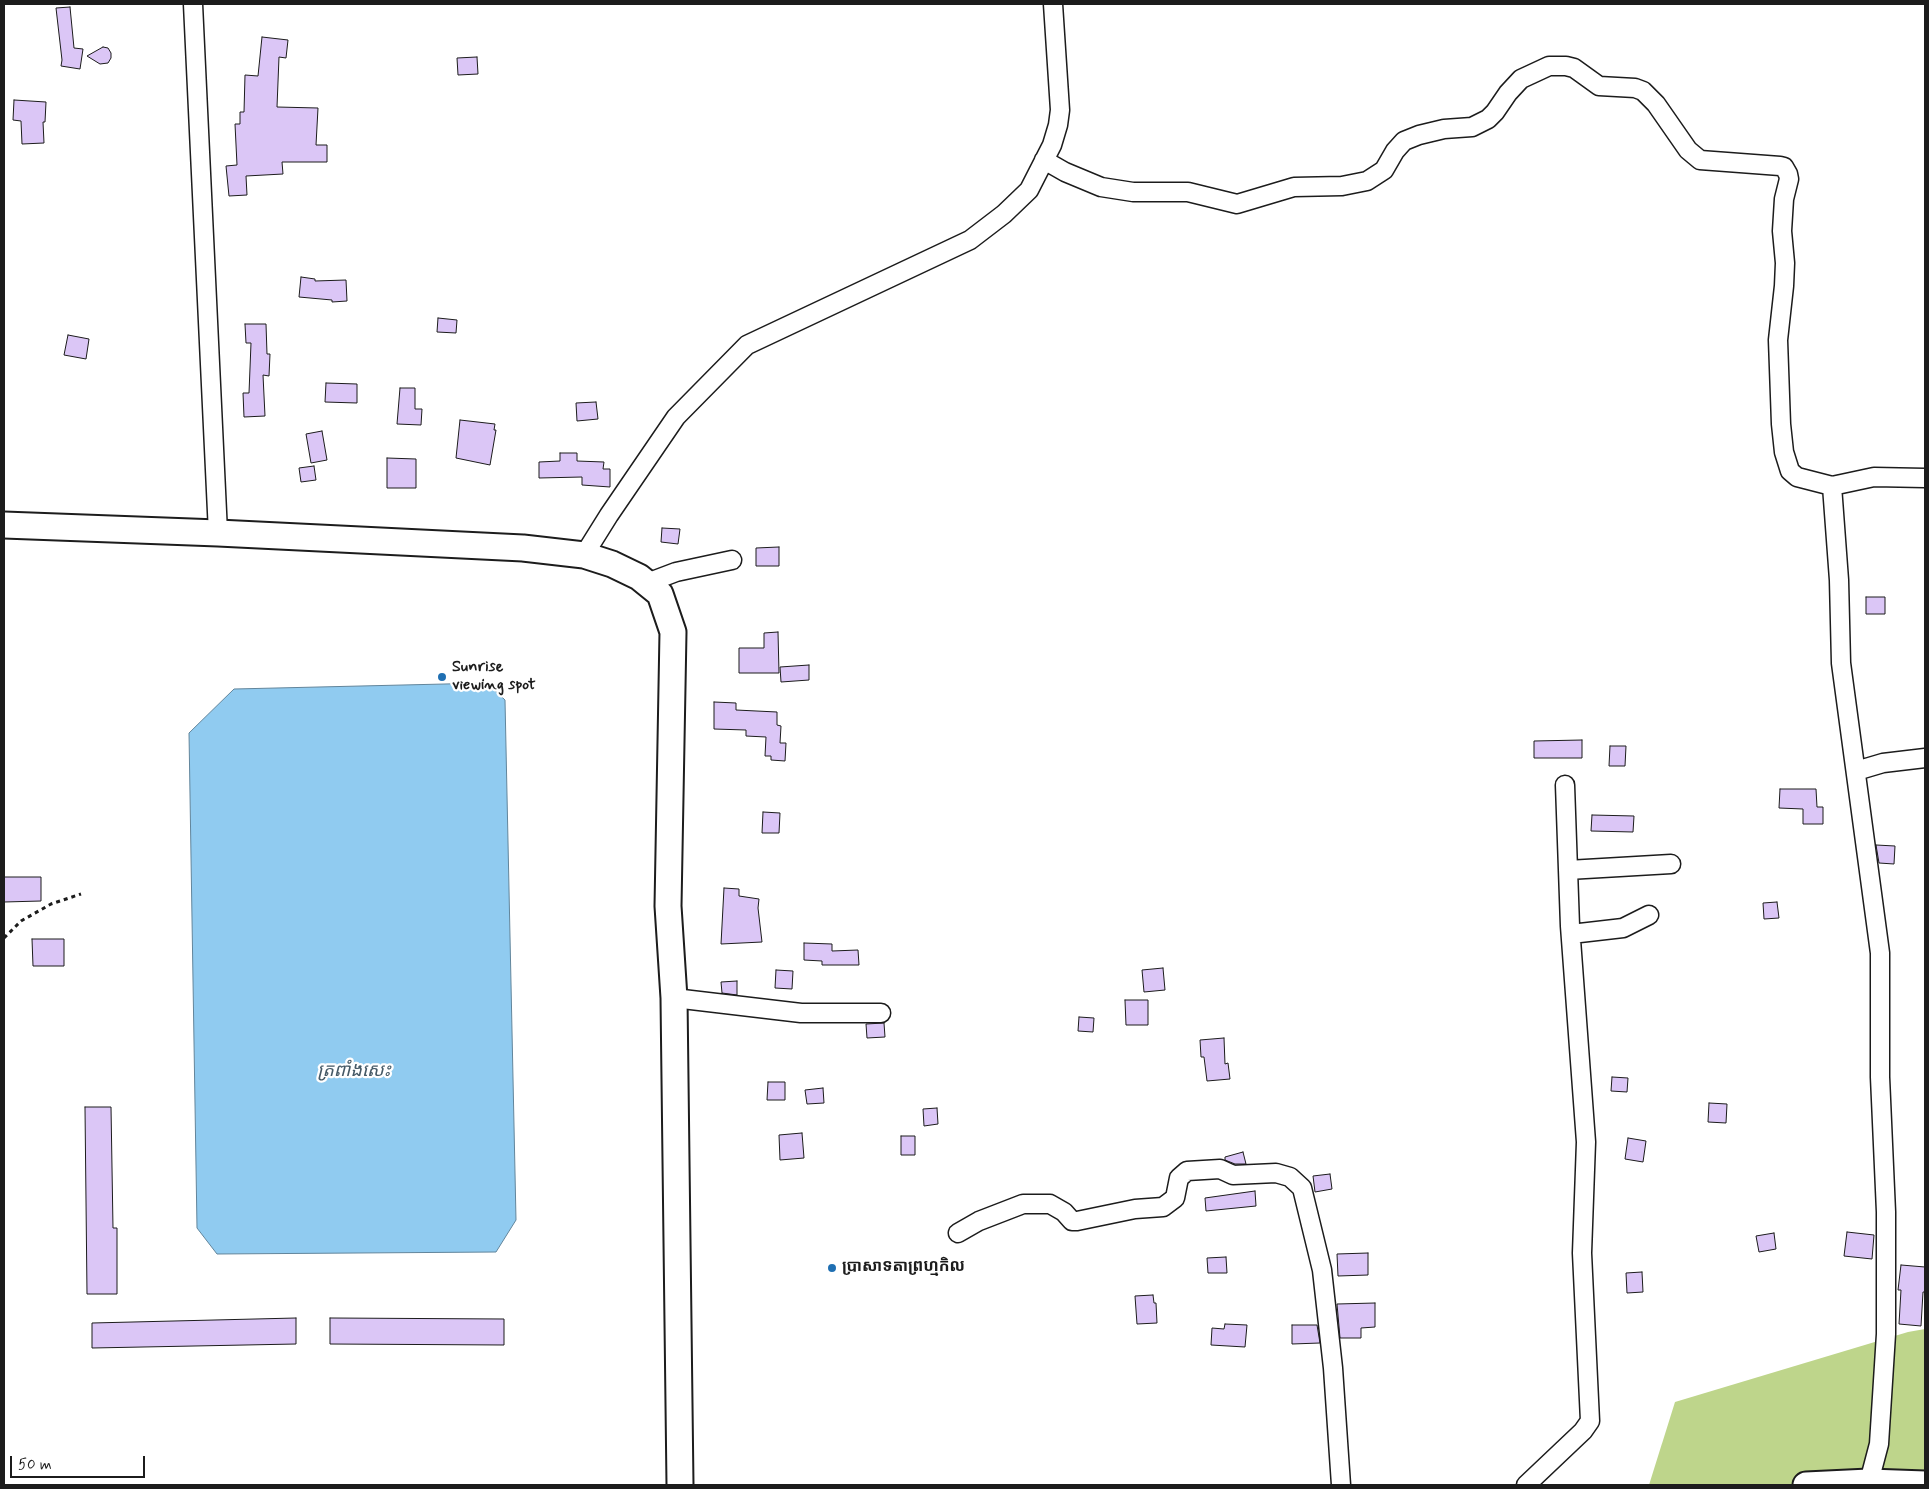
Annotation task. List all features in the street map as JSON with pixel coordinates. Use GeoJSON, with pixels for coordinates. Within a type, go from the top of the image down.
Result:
{"type":"FeatureCollection","features":[{"type":"Feature","properties":{"kind":"main road"},"geometry":{"type":"LineString","coordinates":[[4,525],[523,548],[584,555],[612,564],[647,583],[660,594],[673,632],[668,906],[674,998],[680,1485]]}},
{"type":"Feature","properties":{"kind":"main road"},"geometry":{"type":"LineString","coordinates":[[1806,1485],[1869,1482],[1925,1484]]}},
{"type":"Feature","properties":{"kind":"street"},"geometry":{"type":"LineString","coordinates":[[193,4],[218,533]]}},
{"type":"Feature","properties":{"kind":"street"},"geometry":{"type":"LineString","coordinates":[[584,555],[676,417],[747,345],[970,240],[1004,214],[1028,190],[1052,144],[1058,125],[1060,110],[1053,4]]}},
{"type":"Feature","properties":{"kind":"street"},"geometry":{"type":"LineString","coordinates":[[1044,160],[1065,172],[1101,187],[1133,192],[1188,192],[1237,204],[1294,187],[1342,186],[1367,181],[1384,170],[1395,151],[1404,141],[1428,133],[1472,127],[1488,119],[1521,79],[1549,66],[1574,68],[1599,86],[1635,88],[1643,91],[1656,104],[1688,150],[1700,160],[1780,166],[1784,167],[1788,174],[1789,179],[1784,199],[1784,286],[1778,340],[1781,424],[1784,452],[1790,471],[1797,478],[1832,486],[1874,477],[1925,478]]}},
{"type":"Feature","properties":{"kind":"street"},"geometry":{"type":"LineString","coordinates":[[1832,486],[1839,580],[1841,663],[1880,953],[1880,1077],[1886,1212],[1884,1356],[1879,1444],[1869,1482]]}},
{"type":"Feature","properties":{"kind":"street"},"geometry":{"type":"LineString","coordinates":[[647,583],[676,572],[732,560]]}},
{"type":"Feature","properties":{"kind":"street"},"geometry":{"type":"LineString","coordinates":[[1856,771],[1883,764],[1925,758]]}},
{"type":"Feature","properties":{"kind":"street"},"geometry":{"type":"LineString","coordinates":[[1526,1485],[1583,1431],[1590,1421],[1582,1254],[1586,1142],[1571,934],[1565,786]]}},
{"type":"Feature","properties":{"kind":"street"},"geometry":{"type":"LineString","coordinates":[[1568,870],[1671,864]]}},
{"type":"Feature","properties":{"kind":"street"},"geometry":{"type":"LineString","coordinates":[[1571,934],[1623,928],[1649,915]]}},
{"type":"Feature","properties":{"kind":"street"},"geometry":{"type":"LineString","coordinates":[[674,998],[801,1013],[881,1013]]}},
{"type":"Feature","properties":{"kind":"street"},"geometry":{"type":"LineString","coordinates":[[958,1233],[979,1221],[1023,1204],[1050,1204],[1064,1212],[1072,1221],[1077,1222],[1135,1209],[1163,1207],[1175,1198],[1179,1178],[1187,1171],[1220,1168],[1233,1175],[1276,1173],[1290,1177],[1302,1188],[1322,1270],[1333,1368],[1340,1485]]}},
{"type":"Feature","properties":{"kind":"path"},"geometry":{"type":"LineString","coordinates":[[4,938],[21,921],[51,904],[81,894]]}},
{"type":"Feature","properties":{"kind":"green space"},"geometry":{"type":"Polygon","coordinates":[[[1925,1329],[1925,1485],[1649,1485],[1675,1402],[1908,1332],[1925,1329]]]}},
{"type":"Feature","properties":{"kind":"water","name":"ត្រពាំងសេះ"},"geometry":{"type":"Polygon","coordinates":[[[487,683],[505,700],[516,1220],[496,1252],[217,1254],[197,1228],[189,733],[234,689],[487,683]]]}},
{"type":"Feature","properties":{"kind":"building"},"geometry":{"type":"Polygon","coordinates":[[[70,7],[74,48],[83,49],[80,69],[61,66],[62,60],[56,8],[70,7]]]}},
{"type":"Feature","properties":{"kind":"building"},"geometry":{"type":"Polygon","coordinates":[[[262,37],[288,40],[286,58],[279,57],[277,107],[318,108],[316,145],[327,145],[327,162],[282,162],[283,174],[246,176],[247,195],[229,196],[226,166],[237,165],[235,124],[240,124],[240,112],[244,112],[245,75],[258,76],[262,37]]]}},
{"type":"Feature","properties":{"kind":"building"},"geometry":{"type":"Polygon","coordinates":[[[103,47],[108,48],[111,53],[108,63],[100,64],[87,56],[103,47]]]}},
{"type":"Feature","properties":{"kind":"building"},"geometry":{"type":"Polygon","coordinates":[[[477,57],[478,74],[458,75],[457,58],[477,57]]]}},
{"type":"Feature","properties":{"kind":"building"},"geometry":{"type":"Polygon","coordinates":[[[14,100],[46,102],[45,122],[43,122],[44,143],[22,144],[21,121],[13,120],[14,100]]]}},
{"type":"Feature","properties":{"kind":"building"},"geometry":{"type":"Polygon","coordinates":[[[301,277],[315,279],[315,281],[346,280],[347,301],[332,302],[332,300],[299,297],[301,277]]]}},
{"type":"Feature","properties":{"kind":"building"},"geometry":{"type":"Polygon","coordinates":[[[438,318],[457,320],[456,333],[437,332],[438,318]]]}},
{"type":"Feature","properties":{"kind":"building"},"geometry":{"type":"Polygon","coordinates":[[[245,324],[266,324],[267,354],[270,354],[269,376],[263,375],[265,416],[244,417],[243,393],[249,393],[251,343],[246,343],[245,324]]]}},
{"type":"Feature","properties":{"kind":"building"},"geometry":{"type":"Polygon","coordinates":[[[68,335],[89,339],[86,359],[64,355],[68,335]]]}},
{"type":"Feature","properties":{"kind":"building"},"geometry":{"type":"Polygon","coordinates":[[[326,383],[357,384],[357,403],[325,402],[326,383]]]}},
{"type":"Feature","properties":{"kind":"building"},"geometry":{"type":"Polygon","coordinates":[[[400,388],[415,388],[415,409],[422,409],[421,425],[397,424],[400,388]]]}},
{"type":"Feature","properties":{"kind":"building"},"geometry":{"type":"Polygon","coordinates":[[[596,402],[598,419],[577,421],[576,403],[596,402]]]}},
{"type":"Feature","properties":{"kind":"building"},"geometry":{"type":"Polygon","coordinates":[[[460,420],[495,424],[494,430],[496,430],[490,465],[456,458],[460,420]]]}},
{"type":"Feature","properties":{"kind":"building"},"geometry":{"type":"Polygon","coordinates":[[[322,431],[327,460],[311,463],[306,434],[322,431]]]}},
{"type":"Feature","properties":{"kind":"building"},"geometry":{"type":"Polygon","coordinates":[[[560,453],[577,453],[577,461],[604,462],[603,469],[610,469],[610,487],[582,485],[582,477],[539,478],[539,462],[560,461],[560,453]]]}},
{"type":"Feature","properties":{"kind":"building"},"geometry":{"type":"Polygon","coordinates":[[[387,458],[416,459],[416,488],[387,488],[387,458]]]}},
{"type":"Feature","properties":{"kind":"building"},"geometry":{"type":"Polygon","coordinates":[[[314,466],[316,480],[301,482],[299,468],[314,466]]]}},
{"type":"Feature","properties":{"kind":"building"},"geometry":{"type":"Polygon","coordinates":[[[662,528],[680,529],[678,544],[661,542],[662,528]]]}},
{"type":"Feature","properties":{"kind":"building"},"geometry":{"type":"Polygon","coordinates":[[[779,547],[779,566],[756,566],[756,548],[779,547]]]}},
{"type":"Feature","properties":{"kind":"building"},"geometry":{"type":"Polygon","coordinates":[[[1866,597],[1885,597],[1885,614],[1866,614],[1866,597]]]}},
{"type":"Feature","properties":{"kind":"building"},"geometry":{"type":"Polygon","coordinates":[[[778,632],[779,673],[739,673],[739,648],[764,648],[764,633],[778,632]]]}},
{"type":"Feature","properties":{"kind":"building"},"geometry":{"type":"Polygon","coordinates":[[[809,665],[809,680],[781,682],[780,667],[809,665]]]}},
{"type":"Feature","properties":{"kind":"building"},"geometry":{"type":"Polygon","coordinates":[[[714,702],[736,703],[736,710],[777,712],[777,725],[781,726],[780,743],[786,743],[785,761],[771,760],[771,756],[765,756],[766,737],[746,736],[746,730],[714,729],[714,702]]]}},
{"type":"Feature","properties":{"kind":"building"},"geometry":{"type":"Polygon","coordinates":[[[1582,740],[1582,758],[1534,758],[1534,741],[1582,740]]]}},
{"type":"Feature","properties":{"kind":"building"},"geometry":{"type":"Polygon","coordinates":[[[1610,746],[1626,746],[1625,766],[1609,766],[1610,746]]]}},
{"type":"Feature","properties":{"kind":"building"},"geometry":{"type":"Polygon","coordinates":[[[1780,789],[1816,789],[1817,807],[1823,807],[1823,824],[1803,824],[1803,809],[1779,808],[1780,789]]]}},
{"type":"Feature","properties":{"kind":"building"},"geometry":{"type":"Polygon","coordinates":[[[763,812],[780,813],[779,833],[762,833],[763,812]]]}},
{"type":"Feature","properties":{"kind":"building"},"geometry":{"type":"Polygon","coordinates":[[[1592,815],[1634,816],[1633,832],[1591,831],[1592,815]]]}},
{"type":"Feature","properties":{"kind":"building"},"geometry":{"type":"Polygon","coordinates":[[[1876,845],[1895,846],[1894,864],[1879,863],[1876,845]]]}},
{"type":"Feature","properties":{"kind":"building"},"geometry":{"type":"Polygon","coordinates":[[[4,877],[41,877],[41,901],[4,902],[4,877]]]}},
{"type":"Feature","properties":{"kind":"building"},"geometry":{"type":"Polygon","coordinates":[[[724,888],[739,889],[739,896],[759,899],[758,908],[762,942],[721,944],[724,888]]]}},
{"type":"Feature","properties":{"kind":"building"},"geometry":{"type":"Polygon","coordinates":[[[1777,902],[1779,918],[1764,919],[1763,903],[1777,902]]]}},
{"type":"Feature","properties":{"kind":"building"},"geometry":{"type":"Polygon","coordinates":[[[32,939],[64,939],[64,966],[33,966],[32,939]]]}},
{"type":"Feature","properties":{"kind":"building"},"geometry":{"type":"Polygon","coordinates":[[[804,943],[832,944],[832,951],[858,950],[859,965],[822,965],[822,961],[804,960],[804,943]]]}},
{"type":"Feature","properties":{"kind":"building"},"geometry":{"type":"Polygon","coordinates":[[[1163,968],[1165,990],[1144,992],[1142,970],[1163,968]]]}},
{"type":"Feature","properties":{"kind":"building"},"geometry":{"type":"Polygon","coordinates":[[[776,970],[793,971],[792,989],[775,988],[776,970]]]}},
{"type":"Feature","properties":{"kind":"building"},"geometry":{"type":"Polygon","coordinates":[[[737,981],[737,995],[722,993],[721,982],[737,981]]]}},
{"type":"Feature","properties":{"kind":"building"},"geometry":{"type":"Polygon","coordinates":[[[1125,1000],[1148,1000],[1148,1025],[1126,1025],[1125,1000]]]}},
{"type":"Feature","properties":{"kind":"building"},"geometry":{"type":"Polygon","coordinates":[[[1079,1017],[1094,1018],[1093,1032],[1078,1031],[1079,1017]]]}},
{"type":"Feature","properties":{"kind":"building"},"geometry":{"type":"Polygon","coordinates":[[[884,1023],[885,1037],[867,1038],[866,1024],[884,1023]]]}},
{"type":"Feature","properties":{"kind":"building"},"geometry":{"type":"Polygon","coordinates":[[[1224,1038],[1225,1064],[1228,1063],[1230,1079],[1207,1081],[1204,1057],[1201,1057],[1200,1040],[1224,1038]]]}},
{"type":"Feature","properties":{"kind":"building"},"geometry":{"type":"Polygon","coordinates":[[[1612,1077],[1628,1078],[1627,1092],[1611,1091],[1612,1077]]]}},
{"type":"Feature","properties":{"kind":"building"},"geometry":{"type":"Polygon","coordinates":[[[768,1082],[785,1082],[785,1100],[767,1100],[768,1082]]]}},
{"type":"Feature","properties":{"kind":"building"},"geometry":{"type":"Polygon","coordinates":[[[823,1088],[824,1103],[807,1104],[805,1090],[823,1088]]]}},
{"type":"Feature","properties":{"kind":"building"},"geometry":{"type":"Polygon","coordinates":[[[1709,1103],[1727,1104],[1726,1123],[1708,1122],[1709,1103]]]}},
{"type":"Feature","properties":{"kind":"building"},"geometry":{"type":"Polygon","coordinates":[[[85,1107],[111,1107],[113,1228],[117,1228],[117,1294],[87,1294],[85,1107]]]}},
{"type":"Feature","properties":{"kind":"building"},"geometry":{"type":"Polygon","coordinates":[[[937,1108],[938,1124],[924,1126],[923,1109],[937,1108]]]}},
{"type":"Feature","properties":{"kind":"building"},"geometry":{"type":"Polygon","coordinates":[[[802,1133],[804,1158],[780,1160],[779,1135],[802,1133]]]}},
{"type":"Feature","properties":{"kind":"building"},"geometry":{"type":"Polygon","coordinates":[[[901,1136],[915,1136],[915,1155],[901,1155],[901,1136]]]}},
{"type":"Feature","properties":{"kind":"building"},"geometry":{"type":"Polygon","coordinates":[[[1628,1138],[1646,1141],[1643,1162],[1625,1159],[1628,1138]]]}},
{"type":"Feature","properties":{"kind":"building"},"geometry":{"type":"Polygon","coordinates":[[[1243,1152],[1246,1164],[1235,1164],[1225,1160],[1225,1157],[1243,1152]]]}},
{"type":"Feature","properties":{"kind":"building"},"geometry":{"type":"Polygon","coordinates":[[[1330,1174],[1332,1189],[1315,1192],[1313,1176],[1330,1174]]]}},
{"type":"Feature","properties":{"kind":"building"},"geometry":{"type":"Polygon","coordinates":[[[1255,1191],[1256,1206],[1206,1211],[1205,1198],[1255,1191]]]}},
{"type":"Feature","properties":{"kind":"building"},"geometry":{"type":"Polygon","coordinates":[[[1847,1232],[1874,1235],[1872,1259],[1844,1256],[1847,1232]]]}},
{"type":"Feature","properties":{"kind":"building"},"geometry":{"type":"Polygon","coordinates":[[[1774,1233],[1776,1249],[1759,1252],[1756,1236],[1774,1233]]]}},
{"type":"Feature","properties":{"kind":"building"},"geometry":{"type":"Polygon","coordinates":[[[1368,1253],[1368,1275],[1338,1276],[1337,1254],[1368,1253]]]}},
{"type":"Feature","properties":{"kind":"building"},"geometry":{"type":"Polygon","coordinates":[[[1226,1257],[1227,1273],[1208,1273],[1207,1258],[1226,1257]]]}},
{"type":"Feature","properties":{"kind":"building"},"geometry":{"type":"Polygon","coordinates":[[[1901,1265],[1925,1267],[1925,1292],[1923,1292],[1921,1326],[1899,1324],[1901,1290],[1898,1290],[1901,1265]]]}},
{"type":"Feature","properties":{"kind":"building"},"geometry":{"type":"Polygon","coordinates":[[[1642,1272],[1643,1292],[1627,1293],[1626,1273],[1642,1272]]]}},
{"type":"Feature","properties":{"kind":"building"},"geometry":{"type":"Polygon","coordinates":[[[1153,1295],[1154,1303],[1156,1303],[1157,1323],[1137,1324],[1135,1296],[1153,1295]]]}},
{"type":"Feature","properties":{"kind":"building"},"geometry":{"type":"Polygon","coordinates":[[[1375,1303],[1375,1327],[1361,1328],[1361,1338],[1340,1338],[1337,1304],[1375,1303]]]}},
{"type":"Feature","properties":{"kind":"building"},"geometry":{"type":"Polygon","coordinates":[[[296,1318],[296,1344],[92,1348],[92,1323],[296,1318]]]}},
{"type":"Feature","properties":{"kind":"building"},"geometry":{"type":"Polygon","coordinates":[[[330,1318],[504,1319],[504,1345],[330,1344],[330,1318]]]}},
{"type":"Feature","properties":{"kind":"building"},"geometry":{"type":"Polygon","coordinates":[[[1225,1324],[1247,1325],[1245,1347],[1211,1345],[1212,1328],[1224,1329],[1225,1324]]]}},
{"type":"Feature","properties":{"kind":"building"},"geometry":{"type":"Polygon","coordinates":[[[1292,1325],[1317,1325],[1320,1343],[1292,1344],[1292,1325]]]}},
{"type":"Feature","properties":{"kind":"place","name":"Sunrise viewing spot"},"geometry":{"type":"Point","coordinates":[442,677]}},
{"type":"Feature","properties":{"kind":"place","name":"ប្រាសាទតាព្រហ្មកិល"},"geometry":{"type":"Point","coordinates":[832,1268]}}]}
